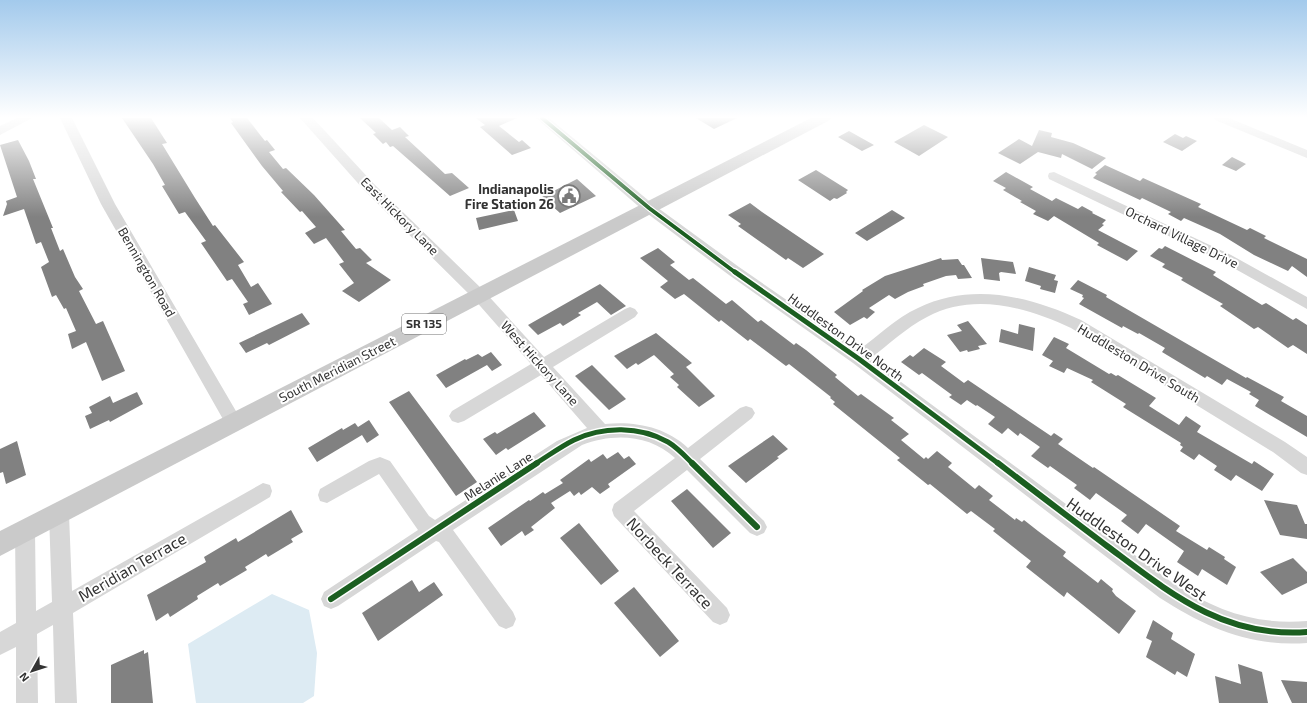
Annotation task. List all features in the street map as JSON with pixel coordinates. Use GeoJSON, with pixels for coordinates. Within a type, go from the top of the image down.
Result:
{"type":"FeatureCollection","features":[{"type":"Feature","properties":{"kind":"main road","name":"South Meridian Street"},"geometry":{"type":"LineString","coordinates":[[0,544],[760,151]]}},
{"type":"Feature","properties":{"kind":"street","name":"Bennington Road"},"geometry":{"type":"LineString","coordinates":[[82,151],[108,204],[234,423]]}},
{"type":"Feature","properties":{"kind":"street","name":"East Hickory Lane"},"geometry":{"type":"LineString","coordinates":[[336,151],[369,187],[479,295]]}},
{"type":"Feature","properties":{"kind":"street","name":"Huddleston Drive North"},"geometry":{"type":"LineString","coordinates":[[581,151],[650,208],[734,271],[859,359],[1028,486]]}},
{"type":"Feature","properties":{"kind":"street","name":"Orchard Village Drive"},"geometry":{"type":"LineString","coordinates":[[1054,176],[1226,258],[1307,304]]}},
{"type":"Feature","properties":{"kind":"street","name":"West Hickory Lane"},"geometry":{"type":"LineString","coordinates":[[479,295],[601,432]]}},
{"type":"Feature","properties":{"kind":"street","name":"Huddleston Drive South"},"geometry":{"type":"LineString","coordinates":[[859,359],[918,314],[931,308],[957,300],[985,299],[1009,301],[1034,307],[1064,318],[1279,447],[1307,467]]}},
{"type":"Feature","properties":{"kind":"street"},"geometry":{"type":"LineString","coordinates":[[458,416],[630,313]]}},
{"type":"Feature","properties":{"kind":"street"},"geometry":{"type":"LineString","coordinates":[[746,413],[688,459],[757,527]]}},
{"type":"Feature","properties":{"kind":"street","name":"Melanie Lane"},"geometry":{"type":"LineString","coordinates":[[331,599],[563,446],[582,437],[601,432],[629,430],[650,434],[668,442],[688,459]]}},
{"type":"Feature","properties":{"kind":"street","name":"Norbeck Terrace"},"geometry":{"type":"LineString","coordinates":[[688,459],[621,510],[720,615]]}},
{"type":"Feature","properties":{"kind":"street"},"geometry":{"type":"LineString","coordinates":[[327,495],[380,466],[384,467],[422,522],[429,528],[446,536],[506,619]]}},
{"type":"Feature","properties":{"kind":"street","name":"Huddleston Drive West"},"geometry":{"type":"LineString","coordinates":[[1028,486],[1167,591],[1212,617],[1253,630],[1276,634],[1307,632]]}},
{"type":"Feature","properties":{"kind":"street","name":"Meridian Terrace"},"geometry":{"type":"LineString","coordinates":[[0,644],[263,491]]}},
{"type":"Feature","properties":{"kind":"street"},"geometry":{"type":"LineString","coordinates":[[59,514],[66,703]]}},
{"type":"Feature","properties":{"kind":"street"},"geometry":{"type":"LineString","coordinates":[[25,531],[27,703]]}},
{"type":"Feature","properties":{"kind":"shaded area"},"geometry":{"type":"Polygon","coordinates":[[[272,594],[309,610],[317,653],[314,696],[303,703],[196,703],[188,644],[272,594]]]}},
{"type":"Feature","properties":{"kind":"building"},"geometry":{"type":"Polygon","coordinates":[[[2,151],[24,151],[36,179],[33,179],[53,228],[51,228],[60,251],[63,249],[75,277],[83,289],[79,291],[96,324],[103,321],[125,371],[102,381],[86,342],[72,349],[68,334],[76,331],[66,308],[64,309],[56,295],[52,297],[41,267],[49,262],[41,242],[36,244],[24,209],[3,216],[7,204],[6,201],[17,197],[2,151]]]}},
{"type":"Feature","properties":{"kind":"building"},"geometry":{"type":"Polygon","coordinates":[[[144,151],[166,151],[213,226],[215,225],[244,262],[238,265],[251,287],[258,283],[272,304],[249,315],[243,304],[248,302],[232,279],[227,281],[201,243],[206,241],[185,212],[179,214],[162,186],[165,185],[144,151]]]}},
{"type":"Feature","properties":{"kind":"building"},"geometry":{"type":"Polygon","coordinates":[[[251,151],[273,151],[269,152],[283,169],[286,168],[314,195],[345,230],[341,231],[356,249],[360,248],[372,260],[366,263],[391,280],[359,302],[342,291],[354,283],[339,264],[344,262],[326,238],[314,244],[305,233],[316,227],[302,211],[300,212],[281,192],[283,191],[251,151]]]}},
{"type":"Feature","properties":{"kind":"building"},"geometry":{"type":"Polygon","coordinates":[[[398,151],[420,151],[445,174],[452,173],[469,188],[450,196],[398,151]]]}},
{"type":"Feature","properties":{"kind":"building"},"geometry":{"type":"Polygon","coordinates":[[[507,151],[523,151],[512,155],[507,151]]]}},
{"type":"Feature","properties":{"kind":"building"},"geometry":{"type":"Polygon","coordinates":[[[910,151],[927,151],[919,156],[910,151]]]}},
{"type":"Feature","properties":{"kind":"building"},"geometry":{"type":"Polygon","coordinates":[[[1001,151],[1090,151],[1106,158],[1092,169],[1062,154],[1061,158],[1038,152],[1020,164],[998,153],[1001,151]]]}},
{"type":"Feature","properties":{"kind":"building"},"geometry":{"type":"Polygon","coordinates":[[[1232,157],[1246,164],[1236,171],[1222,165],[1232,157]]]}},
{"type":"Feature","properties":{"kind":"building"},"geometry":{"type":"Polygon","coordinates":[[[1105,165],[1140,181],[1143,178],[1201,204],[1198,207],[1247,230],[1250,228],[1266,236],[1264,238],[1307,259],[1307,277],[1292,266],[1288,271],[1254,255],[1220,234],[1184,218],[1181,221],[1168,214],[1171,212],[1142,198],[1140,200],[1093,178],[1097,174],[1095,173],[1105,165]]]}},
{"type":"Feature","properties":{"kind":"building"},"geometry":{"type":"Polygon","coordinates":[[[816,170],[848,190],[846,192],[847,193],[830,201],[798,180],[816,170]]]}},
{"type":"Feature","properties":{"kind":"building"},"geometry":{"type":"Polygon","coordinates":[[[1006,172],[1033,187],[1030,189],[1052,201],[1056,198],[1078,209],[1082,206],[1093,212],[1092,213],[1106,220],[1102,224],[1104,225],[1098,230],[1138,251],[1127,261],[1097,245],[1099,243],[1054,216],[1048,221],[1033,214],[1036,211],[1020,202],[1022,201],[1003,190],[1006,188],[993,181],[1006,172]]]}},
{"type":"Feature","properties":{"kind":"building","name":"Indianapolis Fire Station 26"},"geometry":{"type":"Polygon","coordinates":[[[577,179],[596,196],[560,213],[542,197],[577,179]]]}},
{"type":"Feature","properties":{"kind":"building"},"geometry":{"type":"Polygon","coordinates":[[[750,203],[824,254],[803,268],[788,258],[786,260],[738,226],[741,224],[728,215],[750,203]]]}},
{"type":"Feature","properties":{"kind":"building"},"geometry":{"type":"Polygon","coordinates":[[[514,210],[518,221],[479,230],[476,218],[514,210]]]}},
{"type":"Feature","properties":{"kind":"building"},"geometry":{"type":"Polygon","coordinates":[[[892,210],[905,218],[867,241],[855,233],[892,210]]]}},
{"type":"Feature","properties":{"kind":"building"},"geometry":{"type":"Polygon","coordinates":[[[1165,246],[1216,272],[1213,275],[1262,305],[1266,303],[1293,320],[1296,318],[1307,325],[1307,354],[1293,345],[1288,348],[1258,327],[1254,329],[1220,306],[1223,304],[1181,280],[1183,278],[1162,267],[1165,264],[1150,256],[1159,248],[1162,249],[1165,246]]]}},
{"type":"Feature","properties":{"kind":"building"},"geometry":{"type":"Polygon","coordinates":[[[658,248],[675,262],[670,265],[689,280],[693,278],[726,304],[732,300],[758,322],[761,320],[794,345],[796,343],[837,375],[835,377],[858,396],[861,394],[894,418],[891,420],[909,434],[901,440],[924,459],[926,457],[928,459],[937,451],[952,463],[948,467],[975,489],[979,485],[993,496],[989,500],[1015,520],[1016,518],[1022,522],[1024,520],[1066,552],[1063,556],[1098,583],[1101,579],[1113,589],[1112,591],[1116,596],[1136,611],[1119,634],[1067,592],[1064,597],[1026,567],[1031,561],[993,531],[995,529],[971,511],[967,514],[930,484],[928,485],[897,460],[900,458],[833,404],[835,402],[830,398],[831,397],[789,364],[786,366],[750,339],[748,341],[721,320],[719,322],[684,294],[675,299],[660,287],[668,281],[640,258],[658,248]]]}},
{"type":"Feature","properties":{"kind":"building"},"geometry":{"type":"Polygon","coordinates":[[[941,258],[942,260],[958,259],[962,265],[964,265],[972,278],[958,279],[956,275],[946,276],[923,284],[924,286],[895,299],[889,295],[869,308],[875,312],[867,319],[864,317],[850,325],[834,312],[863,291],[862,290],[885,276],[941,258]]]}},
{"type":"Feature","properties":{"kind":"building"},"geometry":{"type":"Polygon","coordinates":[[[981,258],[1013,262],[1016,274],[1001,272],[999,273],[1000,281],[984,279],[981,258]]]}},
{"type":"Feature","properties":{"kind":"building"},"geometry":{"type":"Polygon","coordinates":[[[1029,267],[1056,275],[1054,280],[1058,281],[1055,293],[1040,289],[1041,286],[1025,281],[1029,267]]]}},
{"type":"Feature","properties":{"kind":"building"},"geometry":{"type":"Polygon","coordinates":[[[1078,280],[1107,295],[1106,297],[1246,378],[1247,377],[1284,397],[1281,401],[1307,416],[1307,437],[1255,406],[1259,400],[1249,394],[1251,392],[1227,379],[1222,385],[1207,376],[1205,378],[1162,352],[1165,348],[1139,333],[1138,334],[1123,326],[1122,328],[1079,304],[1084,298],[1082,297],[1083,295],[1070,289],[1078,280]]]}},
{"type":"Feature","properties":{"kind":"building"},"geometry":{"type":"Polygon","coordinates":[[[600,284],[626,306],[611,315],[597,302],[578,313],[581,315],[563,326],[560,323],[538,335],[528,325],[600,284]]]}},
{"type":"Feature","properties":{"kind":"building"},"geometry":{"type":"Polygon","coordinates":[[[302,313],[310,324],[269,345],[267,343],[246,353],[239,343],[302,313]]]}},
{"type":"Feature","properties":{"kind":"building"},"geometry":{"type":"Polygon","coordinates":[[[968,321],[987,344],[978,346],[980,349],[960,352],[947,335],[962,331],[957,325],[968,321]]]}},
{"type":"Feature","properties":{"kind":"building"},"geometry":{"type":"Polygon","coordinates":[[[1019,324],[1035,328],[1033,351],[999,342],[1001,329],[1018,334],[1019,324]]]}},
{"type":"Feature","properties":{"kind":"building"},"geometry":{"type":"Polygon","coordinates":[[[656,333],[692,363],[686,367],[715,396],[699,407],[677,387],[679,385],[670,377],[674,374],[654,355],[638,365],[636,363],[627,369],[614,356],[656,333]]]}},
{"type":"Feature","properties":{"kind":"building"},"geometry":{"type":"Polygon","coordinates":[[[1054,337],[1069,344],[1066,348],[1109,374],[1111,373],[1116,376],[1118,375],[1156,398],[1149,406],[1179,425],[1186,416],[1201,426],[1197,432],[1252,464],[1254,461],[1274,474],[1262,491],[1236,475],[1231,481],[1214,470],[1217,466],[1199,454],[1194,460],[1180,451],[1183,447],[1180,445],[1181,443],[1123,407],[1126,404],[1091,382],[1093,380],[1067,368],[1064,373],[1049,366],[1053,361],[1042,355],[1054,337]]]}},
{"type":"Feature","properties":{"kind":"building"},"geometry":{"type":"Polygon","coordinates":[[[924,348],[946,362],[941,366],[964,383],[968,380],[1051,436],[1054,433],[1063,439],[1058,444],[1180,526],[1176,531],[1207,550],[1209,547],[1225,557],[1224,559],[1236,567],[1227,585],[1202,569],[1198,576],[1177,562],[1184,551],[1146,524],[1138,534],[1121,521],[1127,515],[1096,493],[1090,500],[1074,488],[1077,485],[1050,466],[1048,468],[1031,456],[1040,447],[1020,433],[1018,436],[1008,428],[1002,434],[988,424],[995,417],[967,400],[961,405],[949,397],[952,395],[922,373],[919,375],[901,362],[910,355],[913,357],[924,348]]]}},
{"type":"Feature","properties":{"kind":"building"},"geometry":{"type":"Polygon","coordinates":[[[491,352],[502,365],[492,371],[487,365],[446,388],[436,375],[465,359],[466,360],[478,354],[482,357],[491,352]]]}},
{"type":"Feature","properties":{"kind":"building"},"geometry":{"type":"Polygon","coordinates":[[[592,365],[626,399],[609,410],[575,376],[592,365]]]}},
{"type":"Feature","properties":{"kind":"building"},"geometry":{"type":"Polygon","coordinates":[[[409,391],[477,482],[456,496],[389,402],[409,391]]]}},
{"type":"Feature","properties":{"kind":"building"},"geometry":{"type":"Polygon","coordinates":[[[137,392],[143,404],[110,422],[109,420],[90,429],[85,416],[92,413],[89,407],[110,396],[113,403],[137,392]]]}},
{"type":"Feature","properties":{"kind":"building"},"geometry":{"type":"Polygon","coordinates":[[[534,412],[546,426],[508,450],[506,448],[496,455],[483,439],[495,432],[497,434],[534,412]]]}},
{"type":"Feature","properties":{"kind":"building"},"geometry":{"type":"Polygon","coordinates":[[[369,420],[379,435],[367,443],[362,435],[317,462],[308,448],[342,428],[343,430],[355,423],[358,427],[369,420]]]}},
{"type":"Feature","properties":{"kind":"building"},"geometry":{"type":"Polygon","coordinates":[[[773,435],[788,449],[777,457],[779,458],[746,483],[728,466],[773,435]]]}},
{"type":"Feature","properties":{"kind":"building"},"geometry":{"type":"Polygon","coordinates":[[[17,441],[26,475],[6,484],[3,472],[0,473],[0,449],[17,441]]]}},
{"type":"Feature","properties":{"kind":"building"},"geometry":{"type":"Polygon","coordinates":[[[618,452],[624,459],[629,456],[636,464],[608,484],[610,487],[600,494],[592,487],[581,495],[579,492],[574,496],[570,491],[551,503],[555,508],[531,527],[534,530],[525,536],[522,531],[501,546],[488,528],[529,500],[530,501],[543,492],[545,494],[563,483],[560,480],[589,459],[591,462],[603,454],[607,459],[618,452]]]}},
{"type":"Feature","properties":{"kind":"building"},"geometry":{"type":"Polygon","coordinates":[[[687,489],[731,533],[713,548],[671,501],[687,489]]]}},
{"type":"Feature","properties":{"kind":"building"},"geometry":{"type":"Polygon","coordinates":[[[1264,500],[1297,505],[1305,524],[1307,524],[1307,539],[1280,535],[1264,500]]]}},
{"type":"Feature","properties":{"kind":"building"},"geometry":{"type":"Polygon","coordinates":[[[291,510],[303,532],[291,539],[293,542],[268,557],[266,554],[245,567],[247,570],[220,586],[218,583],[197,596],[198,599],[170,617],[168,613],[156,621],[147,595],[206,562],[204,557],[236,538],[238,542],[291,510]]]}},
{"type":"Feature","properties":{"kind":"building"},"geometry":{"type":"Polygon","coordinates":[[[579,523],[619,571],[601,585],[560,538],[579,523]]]}},
{"type":"Feature","properties":{"kind":"building"},"geometry":{"type":"Polygon","coordinates":[[[1293,558],[1307,572],[1307,583],[1282,595],[1260,572],[1293,558]]]}},
{"type":"Feature","properties":{"kind":"building"},"geometry":{"type":"Polygon","coordinates":[[[412,580],[419,592],[434,582],[443,595],[378,641],[362,613],[412,580]]]}},
{"type":"Feature","properties":{"kind":"building"},"geometry":{"type":"Polygon","coordinates":[[[634,587],[679,641],[660,657],[614,603],[634,587]]]}},
{"type":"Feature","properties":{"kind":"building"},"geometry":{"type":"Polygon","coordinates":[[[1153,620],[1173,633],[1171,639],[1195,654],[1187,677],[1177,671],[1175,675],[1146,657],[1152,641],[1146,638],[1153,620]]]}},
{"type":"Feature","properties":{"kind":"building"},"geometry":{"type":"Polygon","coordinates":[[[144,650],[144,654],[148,652],[153,703],[111,703],[111,665],[144,650]]]}},
{"type":"Feature","properties":{"kind":"building"},"geometry":{"type":"Polygon","coordinates":[[[1238,664],[1262,672],[1268,703],[1219,703],[1215,676],[1241,684],[1238,664]]]}},
{"type":"Feature","properties":{"kind":"building"},"geometry":{"type":"Polygon","coordinates":[[[1281,680],[1307,682],[1307,703],[1292,703],[1281,680]]]}},
{"type":"Feature","properties":{"kind":"cycle path"},"geometry":{"type":"LineString","coordinates":[[581,151],[649,208],[734,271],[859,359],[1167,591],[1199,610],[1233,624],[1269,632],[1307,632]]}},
{"type":"Feature","properties":{"kind":"cycle path"},"geometry":{"type":"LineString","coordinates":[[331,599],[563,446],[588,435],[602,432],[629,430],[642,432],[668,442],[681,452],[757,527]]}},
{"type":"Feature","properties":{"kind":"place","name":"Indianapolis Fire Station 26"},"geometry":{"type":"Point","coordinates":[569,196]}}]}
